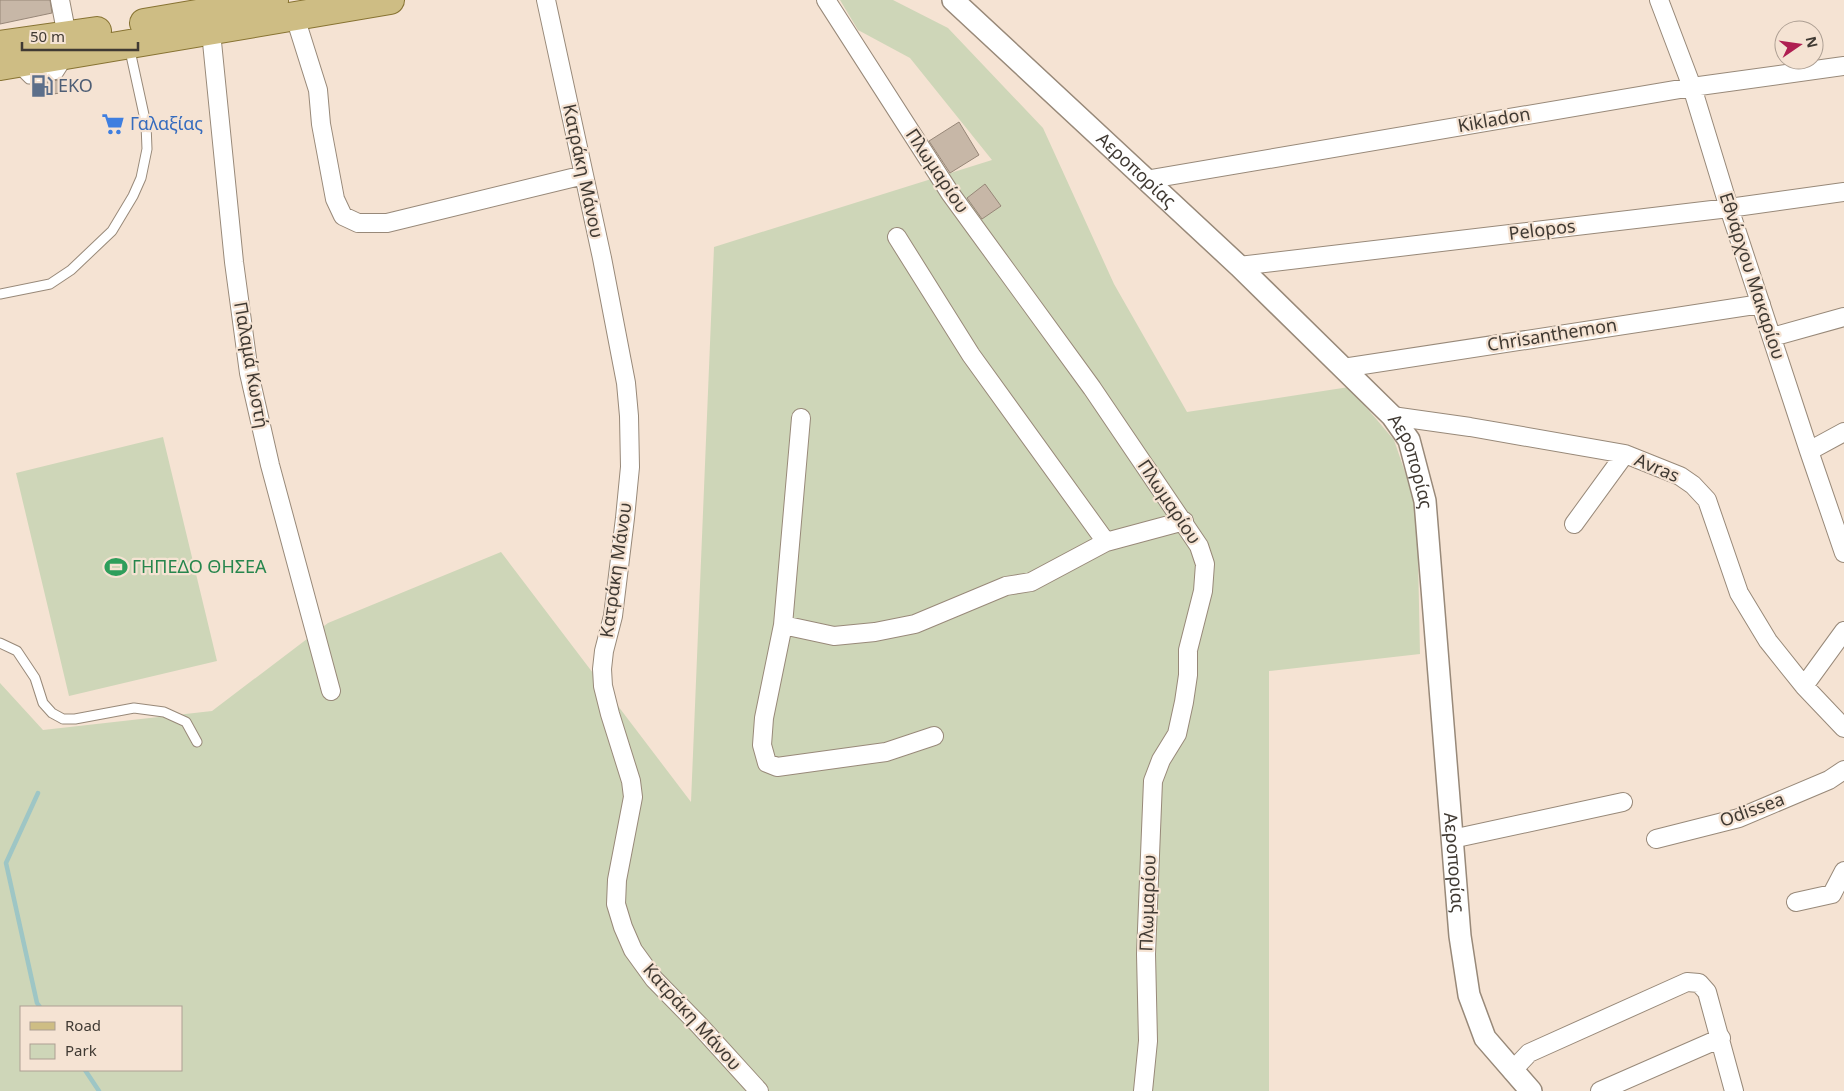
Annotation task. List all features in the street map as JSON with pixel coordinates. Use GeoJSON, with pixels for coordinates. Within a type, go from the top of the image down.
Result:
{"type":"FeatureCollection","features":[{"type":"Feature","properties":{"kind":"main road"},"geometry":{"type":"LineString","coordinates":[[5,58],[289,9],[390,0]]}},
{"type":"Feature","properties":{"kind":"main road"},"geometry":{"type":"LineString","coordinates":[[68,46],[129,45],[211,32],[289,9]]}},
{"type":"Feature","properties":{"kind":"street"},"geometry":{"type":"LineString","coordinates":[[60,0],[68,46]]}},
{"type":"Feature","properties":{"kind":"street","name":"Κατράκη Μάνου"},"geometry":{"type":"LineString","coordinates":[[546,0],[619,346],[626,383],[629,416],[630,467],[625,518],[613,616],[604,651],[602,669],[603,686],[631,781],[633,797],[617,880],[616,904],[633,950],[654,979],[700,1025],[759,1091]]}},
{"type":"Feature","properties":{"kind":"street","name":"Πλωμαρίου"},"geometry":{"type":"LineString","coordinates":[[826,0],[950,193],[1092,388],[1184,521],[1199,546],[1205,564],[1203,591],[1188,650],[1188,675],[1177,734],[1161,760],[1153,781],[1146,954],[1148,1042],[1143,1091]]}},
{"type":"Feature","properties":{"kind":"street","name":"Αεροπορίας"},"geometry":{"type":"LineString","coordinates":[[953,0],[1239,266],[1392,416],[1409,440],[1425,501],[1460,936],[1469,995],[1485,1038],[1531,1091]]}},
{"type":"Feature","properties":{"kind":"street","name":"Εθνάρχου Μακαρίου"},"geometry":{"type":"LineString","coordinates":[[1659,0],[1692,87],[1729,208],[1844,552]]}},
{"type":"Feature","properties":{"kind":"street"},"geometry":{"type":"LineString","coordinates":[[289,9],[318,90],[321,124],[335,199],[343,216],[358,223],[387,223],[584,175]]}},
{"type":"Feature","properties":{"kind":"street","name":"Παλαμά Κωστή"},"geometry":{"type":"LineString","coordinates":[[211,32],[234,262],[249,373],[270,465],[331,692]]}},
{"type":"Feature","properties":{"kind":"street","name":"Kikladon"},"geometry":{"type":"LineString","coordinates":[[1145,180],[1692,87],[1844,66]]}},
{"type":"Feature","properties":{"kind":"street","name":"Pelopos"},"geometry":{"type":"LineString","coordinates":[[1239,266],[1729,208],[1844,192]]}},
{"type":"Feature","properties":{"kind":"street"},"geometry":{"type":"LineString","coordinates":[[897,237],[971,355],[1106,542]]}},
{"type":"Feature","properties":{"kind":"street","name":"Chrisanthemon"},"geometry":{"type":"LineString","coordinates":[[1344,368],[1761,304]]}},
{"type":"Feature","properties":{"kind":"street"},"geometry":{"type":"LineString","coordinates":[[1772,337],[1844,317]]}},
{"type":"Feature","properties":{"kind":"street","name":"Avras"},"geometry":{"type":"LineString","coordinates":[[1392,416],[1470,427],[1625,454],[1680,476],[1693,485],[1707,500],[1739,593],[1768,641],[1804,686],[1844,728]]}},
{"type":"Feature","properties":{"kind":"street"},"geometry":{"type":"LineString","coordinates":[[801,418],[783,625],[764,718],[762,745],[767,763],[777,767],[886,752],[934,736]]}},
{"type":"Feature","properties":{"kind":"street"},"geometry":{"type":"LineString","coordinates":[[1809,452],[1844,432]]}},
{"type":"Feature","properties":{"kind":"street"},"geometry":{"type":"LineString","coordinates":[[1574,524],[1625,454]]}},
{"type":"Feature","properties":{"kind":"street"},"geometry":{"type":"LineString","coordinates":[[783,625],[834,636],[875,632],[915,624],[1006,586],[1031,582],[1106,542],[1184,521]]}},
{"type":"Feature","properties":{"kind":"street"},"geometry":{"type":"LineString","coordinates":[[1804,686],[1844,631]]}},
{"type":"Feature","properties":{"kind":"street","name":"Odissea"},"geometry":{"type":"LineString","coordinates":[[1656,839],[1739,818],[1829,780],[1844,770]]}},
{"type":"Feature","properties":{"kind":"street"},"geometry":{"type":"LineString","coordinates":[[1452,839],[1622,802]]}},
{"type":"Feature","properties":{"kind":"street"},"geometry":{"type":"LineString","coordinates":[[1796,902],[1832,894],[1844,871]]}},
{"type":"Feature","properties":{"kind":"street"},"geometry":{"type":"LineString","coordinates":[[1512,1071],[1529,1053],[1686,982],[1699,983],[1707,992],[1734,1091]]}},
{"type":"Feature","properties":{"kind":"street"},"geometry":{"type":"LineString","coordinates":[[1600,1091],[1720,1038]]}},
{"type":"Feature","properties":{"kind":"lane"},"geometry":{"type":"LineString","coordinates":[[0,294],[50,284],[71,270],[112,230],[133,196],[141,178],[147,149],[146,124],[129,45]]}},
{"type":"Feature","properties":{"kind":"lane"},"geometry":{"type":"LineString","coordinates":[[5,58],[29,79],[58,74],[68,46]]}},
{"type":"Feature","properties":{"kind":"lane"},"geometry":{"type":"LineString","coordinates":[[0,643],[18,651],[35,678],[43,703],[57,716],[63,719],[75,719],[134,708],[164,712],[186,722],[196,742]]}},
{"type":"Feature","properties":{"kind":"green space"},"geometry":{"type":"Polygon","coordinates":[[[840,0],[893,0],[948,28],[1043,128],[1114,284],[1187,412],[1349,387],[1394,440],[1417,507],[1420,654],[1269,671],[1269,1091],[0,1091],[0,683],[43,730],[212,711],[328,623],[501,552],[691,802],[714,247],[992,160],[910,58],[858,30],[840,0]]]}},
{"type":"Feature","properties":{"kind":"green space","name":"ΓΗΠΕΔΟ ΘΗΣΕΑ"},"geometry":{"type":"Polygon","coordinates":[[[163,437],[217,661],[69,696],[16,473],[163,437]]]}},
{"type":"Feature","properties":{"kind":"building"},"geometry":{"type":"Polygon","coordinates":[[[0,0],[50,0],[52,13],[0,24],[0,0]]]}},
{"type":"Feature","properties":{"kind":"building"},"geometry":{"type":"Polygon","coordinates":[[[58,80],[60,93],[33,97],[31,85],[58,80]]]}},
{"type":"Feature","properties":{"kind":"building"},"geometry":{"type":"Polygon","coordinates":[[[959,122],[979,155],[950,173],[929,141],[959,122]]]}},
{"type":"Feature","properties":{"kind":"building"},"geometry":{"type":"Polygon","coordinates":[[[985,184],[1001,206],[982,219],[967,198],[985,184]]]}},
{"type":"Feature","properties":{"kind":"waterway"},"geometry":{"type":"LineString","coordinates":[[38,793],[6,863],[37,1003],[39,1006]]}},
{"type":"Feature","properties":{"kind":"waterway"},"geometry":{"type":"LineString","coordinates":[[86,1071],[99,1091]]}},
{"type":"Feature","properties":{"kind":"place","name":"EKO"},"geometry":{"type":"Point","coordinates":[42,86]}},
{"type":"Feature","properties":{"kind":"place","name":"Γαλαξίας"},"geometry":{"type":"Point","coordinates":[113,124]}},
{"type":"Feature","properties":{"kind":"place","name":"ΓΗΠΕΔΟ ΘΗΣΕΑ"},"geometry":{"type":"Point","coordinates":[116,567]}}]}
